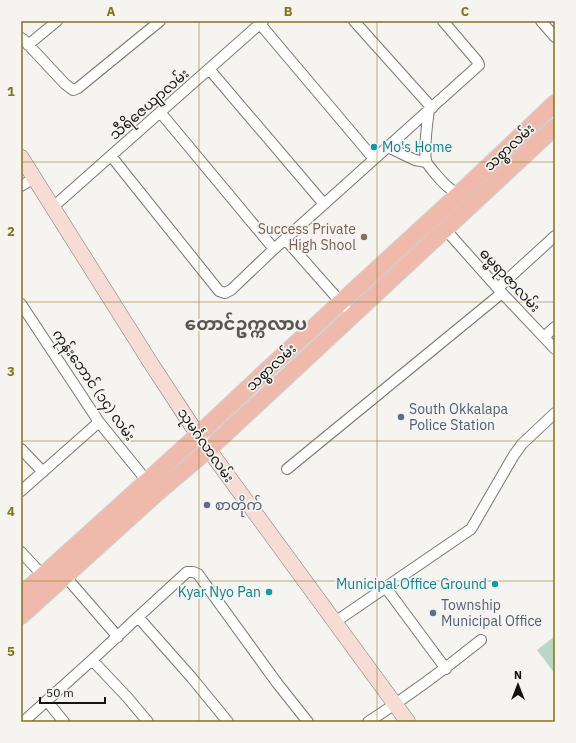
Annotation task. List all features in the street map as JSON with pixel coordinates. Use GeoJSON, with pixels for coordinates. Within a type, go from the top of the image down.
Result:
{"type":"FeatureCollection","features":[{"type":"Feature","properties":{"kind":"main road","name":"သစ္စာလမ်း"},"geometry":{"type":"LineString","coordinates":[[21,616],[48,581],[147,481],[459,194],[555,103]]}},
{"type":"Feature","properties":{"kind":"main road","name":"သစ္စာလမ်း"},"geometry":{"type":"LineString","coordinates":[[21,595],[48,581],[65,576],[156,494],[208,450],[555,127]]}},
{"type":"Feature","properties":{"kind":"main road","name":"သုမင်္ဂလာလမ်း"},"geometry":{"type":"LineString","coordinates":[[21,157],[152,365],[208,450],[408,722]]}},
{"type":"Feature","properties":{"kind":"street"},"geometry":{"type":"LineString","coordinates":[[57,21],[25,41],[65,84],[73,90],[78,88],[160,21]]}},
{"type":"Feature","properties":{"kind":"street"},"geometry":{"type":"LineString","coordinates":[[354,21],[430,109]]}},
{"type":"Feature","properties":{"kind":"street"},"geometry":{"type":"LineString","coordinates":[[111,156],[219,291],[225,293],[231,290],[274,249],[479,65],[443,21]]}},
{"type":"Feature","properties":{"kind":"street"},"geometry":{"type":"LineString","coordinates":[[541,21],[555,37]]}},
{"type":"Feature","properties":{"kind":"street"},"geometry":{"type":"LineString","coordinates":[[262,22],[374,160]]}},
{"type":"Feature","properties":{"kind":"street","name":"သီရိဇေယျာလမ်း"},"geometry":{"type":"LineString","coordinates":[[53,207],[262,22]]}},
{"type":"Feature","properties":{"kind":"street"},"geometry":{"type":"LineString","coordinates":[[210,69],[324,204]]}},
{"type":"Feature","properties":{"kind":"street"},"geometry":{"type":"LineString","coordinates":[[430,109],[427,123],[426,162],[434,173],[449,188],[459,194]]}},
{"type":"Feature","properties":{"kind":"street"},"geometry":{"type":"LineString","coordinates":[[160,112],[274,249]]}},
{"type":"Feature","properties":{"kind":"street"},"geometry":{"type":"LineString","coordinates":[[388,147],[415,160],[426,162]]}},
{"type":"Feature","properties":{"kind":"street"},"geometry":{"type":"LineString","coordinates":[[21,186],[34,178]]}},
{"type":"Feature","properties":{"kind":"street","name":"ဓမ္မရာဇာလမ်း"},"geometry":{"type":"LineString","coordinates":[[445,229],[500,291],[555,349]]}},
{"type":"Feature","properties":{"kind":"street"},"geometry":{"type":"LineString","coordinates":[[286,469],[500,291],[555,236]]}},
{"type":"Feature","properties":{"kind":"street"},"geometry":{"type":"LineString","coordinates":[[285,240],[342,302],[352,316]]}},
{"type":"Feature","properties":{"kind":"street","name":"ကုန်းဘောင် (၁၄) လမ်း"},"geometry":{"type":"LineString","coordinates":[[21,304],[99,422],[147,481]]}},
{"type":"Feature","properties":{"kind":"street"},"geometry":{"type":"LineString","coordinates":[[544,337],[555,327]]}},
{"type":"Feature","properties":{"kind":"street"},"geometry":{"type":"LineString","coordinates":[[335,622],[472,529],[514,455],[522,444],[555,413]]}},
{"type":"Feature","properties":{"kind":"street"},"geometry":{"type":"LineString","coordinates":[[21,491],[99,422]]}},
{"type":"Feature","properties":{"kind":"street"},"geometry":{"type":"LineString","coordinates":[[21,449],[42,472]]}},
{"type":"Feature","properties":{"kind":"street"},"geometry":{"type":"LineString","coordinates":[[21,552],[48,581]]}},
{"type":"Feature","properties":{"kind":"street"},"geometry":{"type":"LineString","coordinates":[[23,722],[118,637],[187,572],[193,572],[198,574],[277,683],[308,722]]}},
{"type":"Feature","properties":{"kind":"street"},"geometry":{"type":"LineString","coordinates":[[65,576],[118,637]]}},
{"type":"Feature","properties":{"kind":"street"},"geometry":{"type":"LineString","coordinates":[[386,588],[446,668]]}},
{"type":"Feature","properties":{"kind":"street"},"geometry":{"type":"LineString","coordinates":[[138,617],[192,678],[228,722]]}},
{"type":"Feature","properties":{"kind":"street"},"geometry":{"type":"LineString","coordinates":[[368,722],[395,705],[446,668],[481,640]]}},
{"type":"Feature","properties":{"kind":"street"},"geometry":{"type":"LineString","coordinates":[[92,660],[148,722]]}},
{"type":"Feature","properties":{"kind":"street"},"geometry":{"type":"LineString","coordinates":[[47,701],[64,722]]}},
{"type":"Feature","properties":{"kind":"green space"},"geometry":{"type":"Polygon","coordinates":[[[555,636],[555,674],[537,650],[555,636]]]}},
{"type":"Feature","properties":{"kind":"place","name":"Mo's Home"},"geometry":{"type":"Point","coordinates":[374,147]}},
{"type":"Feature","properties":{"kind":"place","name":"Success Private High Shool"},"geometry":{"type":"Point","coordinates":[364,237]}},
{"type":"Feature","properties":{"kind":"place","name":"South Okkalapa Police Station"},"geometry":{"type":"Point","coordinates":[401,417]}},
{"type":"Feature","properties":{"kind":"place","name":"စာတိုက်"},"geometry":{"type":"Point","coordinates":[207,505]}},
{"type":"Feature","properties":{"kind":"place","name":"Municipal Office Ground"},"geometry":{"type":"Point","coordinates":[495,584]}},
{"type":"Feature","properties":{"kind":"place","name":"Kyar Nyo Pan"},"geometry":{"type":"Point","coordinates":[269,592]}},
{"type":"Feature","properties":{"kind":"place","name":"Township Municipal Office"},"geometry":{"type":"Point","coordinates":[433,613]}},
{"type":"Feature","properties":{"kind":"district","name":"တောင်ဥက္ကလာပ"},"geometry":{"type":"Point","coordinates":[246,323]}}]}
